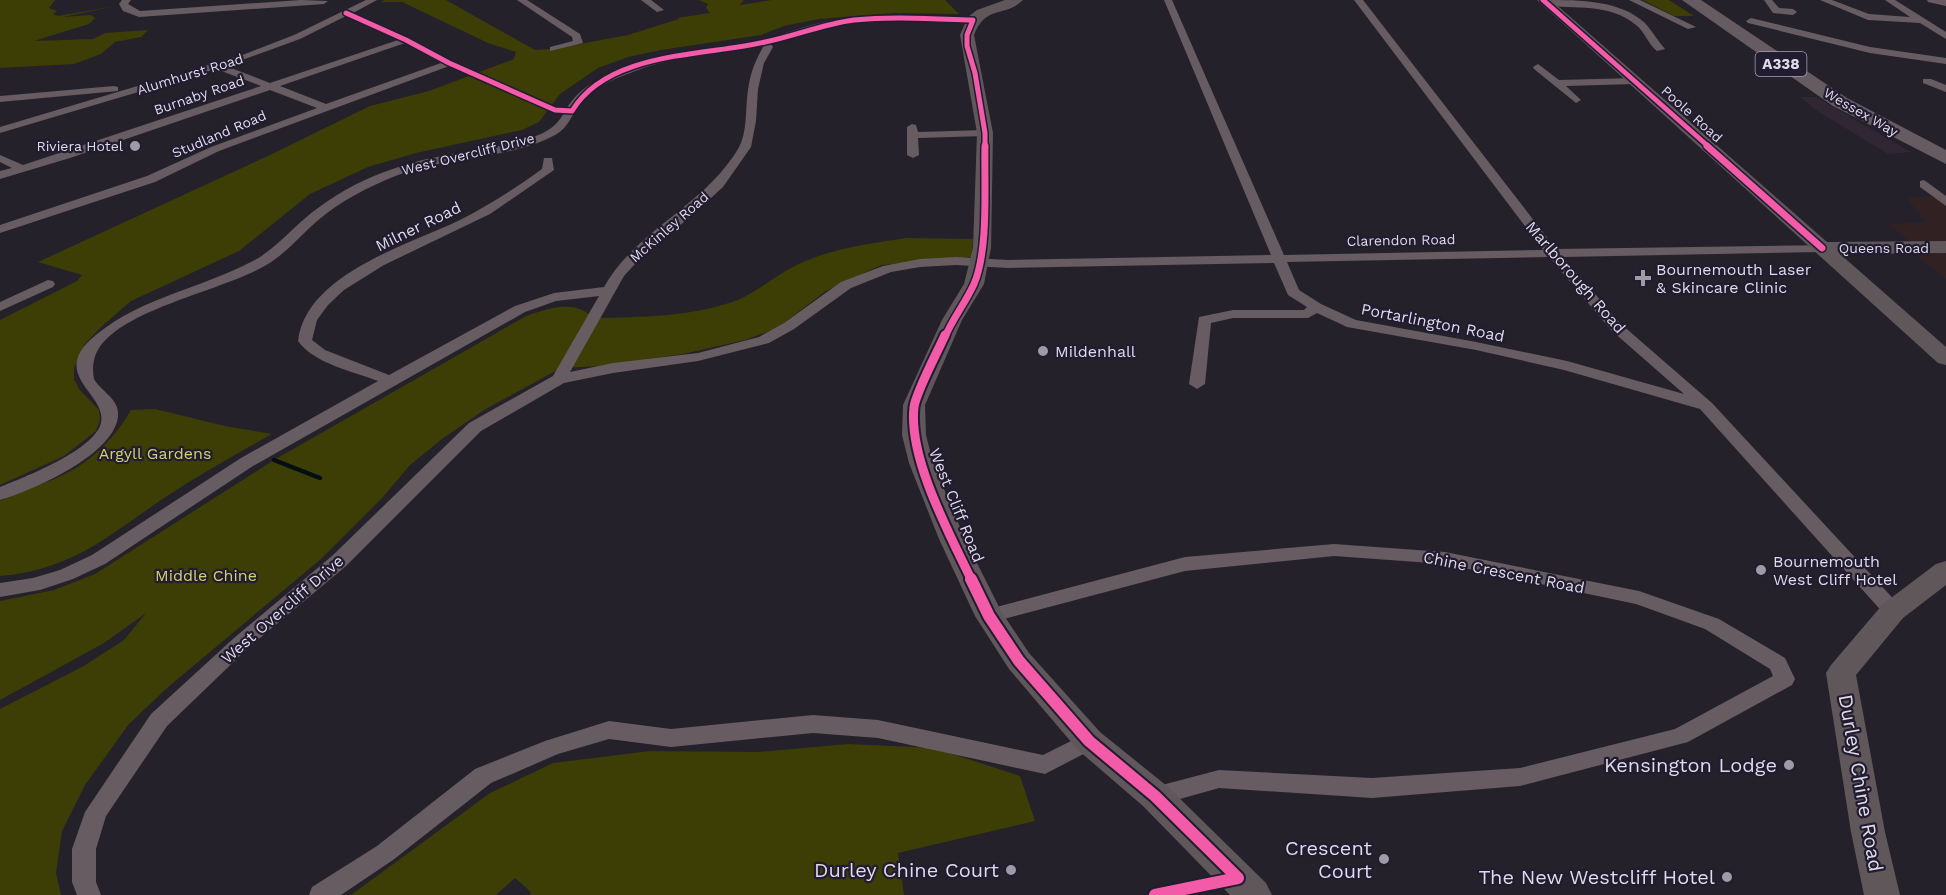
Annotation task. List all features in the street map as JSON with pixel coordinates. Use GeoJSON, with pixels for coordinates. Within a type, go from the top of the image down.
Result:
{"type":"FeatureCollection","features":[{"type":"Feature","properties":{"kind":"highway","name":"Wessex Way"},"geometry":{"type":"LineString","coordinates":[[1690,0],[1840,102],[1946,158]]}},
{"type":"Feature","properties":{"kind":"street"},"geometry":{"type":"LineString","coordinates":[[127,0],[123,4],[126,9],[139,14],[324,0],[332,7],[349,11],[406,40]]}},
{"type":"Feature","properties":{"kind":"street","name":"Alumhurst Road"},"geometry":{"type":"LineString","coordinates":[[0,130],[218,66],[297,36],[373,0]]}},
{"type":"Feature","properties":{"kind":"street"},"geometry":{"type":"LineString","coordinates":[[521,0],[577,36],[578,43],[553,49]]}},
{"type":"Feature","properties":{"kind":"street"},"geometry":{"type":"LineString","coordinates":[[645,0],[660,10]]}},
{"type":"Feature","properties":{"kind":"street"},"geometry":{"type":"LineString","coordinates":[[973,20],[982,13],[1017,0]]}},
{"type":"Feature","properties":{"kind":"street","name":"Portarlington Road"},"geometry":{"type":"LineString","coordinates":[[1168,0],[1276,257],[1293,292],[1316,307],[1352,324],[1476,346],[1567,366],[1706,406]]}},
{"type":"Feature","properties":{"kind":"street","name":"Marlborough Road"},"geometry":{"type":"LineString","coordinates":[[1358,0],[1552,253],[1616,327],[1706,406],[1893,611]]}},
{"type":"Feature","properties":{"kind":"street"},"geometry":{"type":"LineString","coordinates":[[1633,0],[1691,27]]}},
{"type":"Feature","properties":{"kind":"street"},"geometry":{"type":"LineString","coordinates":[[1768,0],[1776,11]]}},
{"type":"Feature","properties":{"kind":"street"},"geometry":{"type":"LineString","coordinates":[[1824,0],[1868,17],[1924,21]]}},
{"type":"Feature","properties":{"kind":"street"},"geometry":{"type":"LineString","coordinates":[[1889,0],[1946,36]]}},
{"type":"Feature","properties":{"kind":"street"},"geometry":{"type":"LineString","coordinates":[[1931,0],[1946,3]]}},
{"type":"Feature","properties":{"kind":"street"},"geometry":{"type":"LineString","coordinates":[[1545,2],[1605,6],[1648,22],[1676,20]]}},
{"type":"Feature","properties":{"kind":"street","name":"Poole Road"},"geometry":{"type":"LineString","coordinates":[[1545,2],[1946,358]]}},
{"type":"Feature","properties":{"kind":"street"},"geometry":{"type":"LineString","coordinates":[[1764,10],[1793,12]]}},
{"type":"Feature","properties":{"kind":"street","name":"West Overcliff Drive"},"geometry":{"type":"LineString","coordinates":[[0,494],[66,464],[98,440],[109,423],[110,411],[89,386],[85,378],[85,365],[89,352],[101,338],[141,312],[263,261],[331,203],[382,177],[423,163],[524,142],[560,129],[578,99],[596,84],[625,70],[669,56],[765,42],[826,24],[854,20],[884,18],[973,20]]}},
{"type":"Feature","properties":{"kind":"street","name":"West Cliff Road"},"geometry":{"type":"LineString","coordinates":[[973,20],[967,35],[968,50],[975,73],[985,133],[980,262],[974,284],[952,320],[914,405],[914,435],[921,463],[952,539],[988,616],[1019,661],[1089,741],[1155,796],[1254,895]]}},
{"type":"Feature","properties":{"kind":"street"},"geometry":{"type":"LineString","coordinates":[[1751,21],[1870,50],[1946,61]]}},
{"type":"Feature","properties":{"kind":"street"},"geometry":{"type":"LineString","coordinates":[[1648,22],[1660,49]]}},
{"type":"Feature","properties":{"kind":"street","name":"Studland Road"},"geometry":{"type":"LineString","coordinates":[[0,229],[151,179],[215,149],[449,63],[406,40]]}},
{"type":"Feature","properties":{"kind":"street","name":"Burnaby Road"},"geometry":{"type":"LineString","coordinates":[[0,175],[66,156],[406,40]]}},
{"type":"Feature","properties":{"kind":"street","name":"McKinley Road"},"geometry":{"type":"LineString","coordinates":[[559,379],[618,274],[640,250],[685,215],[719,184],[745,147],[751,121],[753,89],[759,63],[768,47],[765,42]]}},
{"type":"Feature","properties":{"kind":"street"},"geometry":{"type":"LineString","coordinates":[[218,66],[269,88],[326,108]]}},
{"type":"Feature","properties":{"kind":"street"},"geometry":{"type":"LineString","coordinates":[[1538,67],[1576,100]]}},
{"type":"Feature","properties":{"kind":"street"},"geometry":{"type":"LineString","coordinates":[[1557,83],[1635,81]]}},
{"type":"Feature","properties":{"kind":"street"},"geometry":{"type":"LineString","coordinates":[[1927,81],[1946,89]]}},
{"type":"Feature","properties":{"kind":"street"},"geometry":{"type":"LineString","coordinates":[[0,99],[128,88],[142,89]]}},
{"type":"Feature","properties":{"kind":"street"},"geometry":{"type":"LineString","coordinates":[[913,155],[912,131],[985,133]]}},
{"type":"Feature","properties":{"kind":"street"},"geometry":{"type":"LineString","coordinates":[[0,158],[21,168]]}},
{"type":"Feature","properties":{"kind":"street","name":"Milner Road"},"geometry":{"type":"LineString","coordinates":[[391,381],[320,354],[305,341],[308,321],[320,304],[337,289],[403,249],[471,219],[529,184],[548,170],[548,160]]}},
{"type":"Feature","properties":{"kind":"street"},"geometry":{"type":"LineString","coordinates":[[1924,184],[1946,202]]}},
{"type":"Feature","properties":{"kind":"street","name":"Queens Road"},"geometry":{"type":"LineString","coordinates":[[1822,248],[1946,247]]}},
{"type":"Feature","properties":{"kind":"street","name":"Clarendon Road"},"geometry":{"type":"LineString","coordinates":[[980,262],[1018,264],[1276,257],[1822,248]]}},
{"type":"Feature","properties":{"kind":"street","name":"West Overcliff Drive"},"geometry":{"type":"LineString","coordinates":[[88,895],[84,882],[84,849],[96,812],[159,720],[241,643],[339,561],[475,427],[559,379],[613,368],[698,357],[764,340],[789,326],[846,285],[888,269],[920,263],[980,262]]}},
{"type":"Feature","properties":{"kind":"street"},"geometry":{"type":"LineString","coordinates":[[0,307],[48,284]]}},
{"type":"Feature","properties":{"kind":"street"},"geometry":{"type":"LineString","coordinates":[[0,590],[43,581],[75,570],[102,557],[246,464],[520,309],[554,297],[608,291]]}},
{"type":"Feature","properties":{"kind":"street"},"geometry":{"type":"LineString","coordinates":[[1197,384],[1204,320],[1233,314],[1308,314],[1316,307]]}},
{"type":"Feature","properties":{"kind":"street"},"geometry":{"type":"LineString","coordinates":[[1220,318],[1240,323],[1321,321],[1352,324]]}},
{"type":"Feature","properties":{"kind":"street","name":"Chine Crescent Road"},"geometry":{"type":"LineString","coordinates":[[988,616],[1185,564],[1334,550],[1445,558],[1639,598],[1712,624],[1778,664],[1785,679],[1680,736],[1520,777],[1372,788],[1219,779],[1155,796]]}},
{"type":"Feature","properties":{"kind":"street","name":"Durley Chine Road"},"geometry":{"type":"LineString","coordinates":[[1879,892],[1841,674],[1893,611],[1946,571]]}},
{"type":"Feature","properties":{"kind":"street"},"geometry":{"type":"LineString","coordinates":[[321,895],[385,853],[483,776],[553,747],[609,730],[671,738],[813,724],[878,729],[1045,765],[1089,741]]}},
{"type":"Feature","properties":{"kind":"shaded area"},"geometry":{"type":"Polygon","coordinates":[[[1801,97],[1816,97],[1911,152],[1888,154],[1814,109],[1801,97]]]}},
{"type":"Feature","properties":{"kind":"shaded area"},"geometry":{"type":"Polygon","coordinates":[[[1936,197],[1946,205],[1946,279],[1912,252],[1922,251],[1889,224],[1926,222],[1907,198],[1936,197]]]}},
{"type":"Feature","properties":{"kind":"green space"},"geometry":{"type":"Polygon","coordinates":[[[0,0],[55,0],[49,8],[57,11],[53,14],[58,16],[116,6],[63,17],[91,15],[95,18],[89,24],[34,41],[93,39],[105,33],[148,30],[141,37],[115,42],[101,54],[74,64],[0,68],[0,0]]]}},
{"type":"Feature","properties":{"kind":"green space"},"geometry":{"type":"Polygon","coordinates":[[[385,0],[446,0],[535,50],[553,49],[628,35],[679,19],[677,18],[710,13],[706,8],[708,4],[699,0],[744,0],[740,5],[772,0],[945,0],[959,14],[895,13],[819,19],[784,26],[761,35],[628,57],[598,68],[560,94],[539,122],[522,130],[416,153],[368,167],[310,194],[239,251],[131,301],[101,327],[85,344],[74,368],[74,379],[79,389],[99,410],[100,420],[96,431],[64,456],[0,485],[0,320],[77,281],[82,275],[38,262],[370,106],[429,91],[514,59],[516,52],[488,43],[402,2],[381,2],[385,0]]]}},
{"type":"Feature","properties":{"kind":"green space"},"geometry":{"type":"Polygon","coordinates":[[[1643,0],[1669,0],[1694,16],[1674,16],[1643,0]]]}},
{"type":"Feature","properties":{"kind":"green space","name":"Middle Chine"},"geometry":{"type":"Polygon","coordinates":[[[906,238],[973,239],[972,257],[881,265],[826,291],[777,328],[745,340],[683,354],[600,366],[561,368],[484,410],[442,439],[410,465],[383,497],[321,559],[167,688],[129,724],[85,785],[62,831],[56,873],[61,895],[0,895],[0,709],[82,667],[124,640],[146,613],[104,643],[0,700],[0,601],[54,590],[95,574],[274,460],[526,316],[561,307],[578,309],[594,318],[665,315],[701,310],[742,298],[791,268],[818,256],[847,248],[906,238]]]}},
{"type":"Feature","properties":{"kind":"green space","name":"Argyll Gardens"},"geometry":{"type":"Polygon","coordinates":[[[155,409],[225,426],[272,434],[217,465],[106,538],[69,559],[48,567],[0,576],[0,501],[76,468],[107,443],[131,410],[155,409]]]}},
{"type":"Feature","properties":{"kind":"green space"},"geometry":{"type":"Polygon","coordinates":[[[848,744],[934,748],[1020,776],[1035,821],[898,853],[904,895],[530,895],[531,892],[515,878],[496,895],[351,895],[490,793],[553,763],[650,751],[759,752],[848,744]]]}},
{"type":"Feature","properties":{"kind":"waterway"},"geometry":{"type":"LineString","coordinates":[[274,460],[320,478]]}},
{"type":"Feature","properties":{"kind":"cycle path"},"geometry":{"type":"LineString","coordinates":[[1543,0],[1822,248]]}},
{"type":"Feature","properties":{"kind":"cycle path"},"geometry":{"type":"LineString","coordinates":[[346,13],[406,40],[449,63],[555,110],[572,111],[589,90],[612,76],[670,57],[767,42],[844,21],[899,18],[973,20],[967,35],[967,46],[975,73],[985,133],[984,217],[980,262],[974,284],[952,320],[914,405],[914,435],[921,463],[952,539],[989,616],[1019,661],[1089,741],[1155,796],[1238,878]]}},
{"type":"Feature","properties":{"kind":"cycle path"},"geometry":{"type":"LineString","coordinates":[[1155,895],[1238,878]]}},
{"type":"Feature","properties":{"kind":"place","name":"Riviera Hotel"},"geometry":{"type":"Point","coordinates":[135,146]}},
{"type":"Feature","properties":{"kind":"place","name":"Bournemouth Laser & Skincare Clinic"},"geometry":{"type":"Point","coordinates":[1643,278]}},
{"type":"Feature","properties":{"kind":"place","name":"Mildenhall"},"geometry":{"type":"Point","coordinates":[1043,351]}},
{"type":"Feature","properties":{"kind":"place","name":"Bournemouth West Cliff Hotel"},"geometry":{"type":"Point","coordinates":[1761,570]}},
{"type":"Feature","properties":{"kind":"place","name":"Kensington Lodge"},"geometry":{"type":"Point","coordinates":[1789,765]}},
{"type":"Feature","properties":{"kind":"place","name":"Crescent Court"},"geometry":{"type":"Point","coordinates":[1384,859]}},
{"type":"Feature","properties":{"kind":"place","name":"Durley Chine Court"},"geometry":{"type":"Point","coordinates":[1011,870]}},
{"type":"Feature","properties":{"kind":"place","name":"The New Westcliff Hotel"},"geometry":{"type":"Point","coordinates":[1727,877]}}]}
